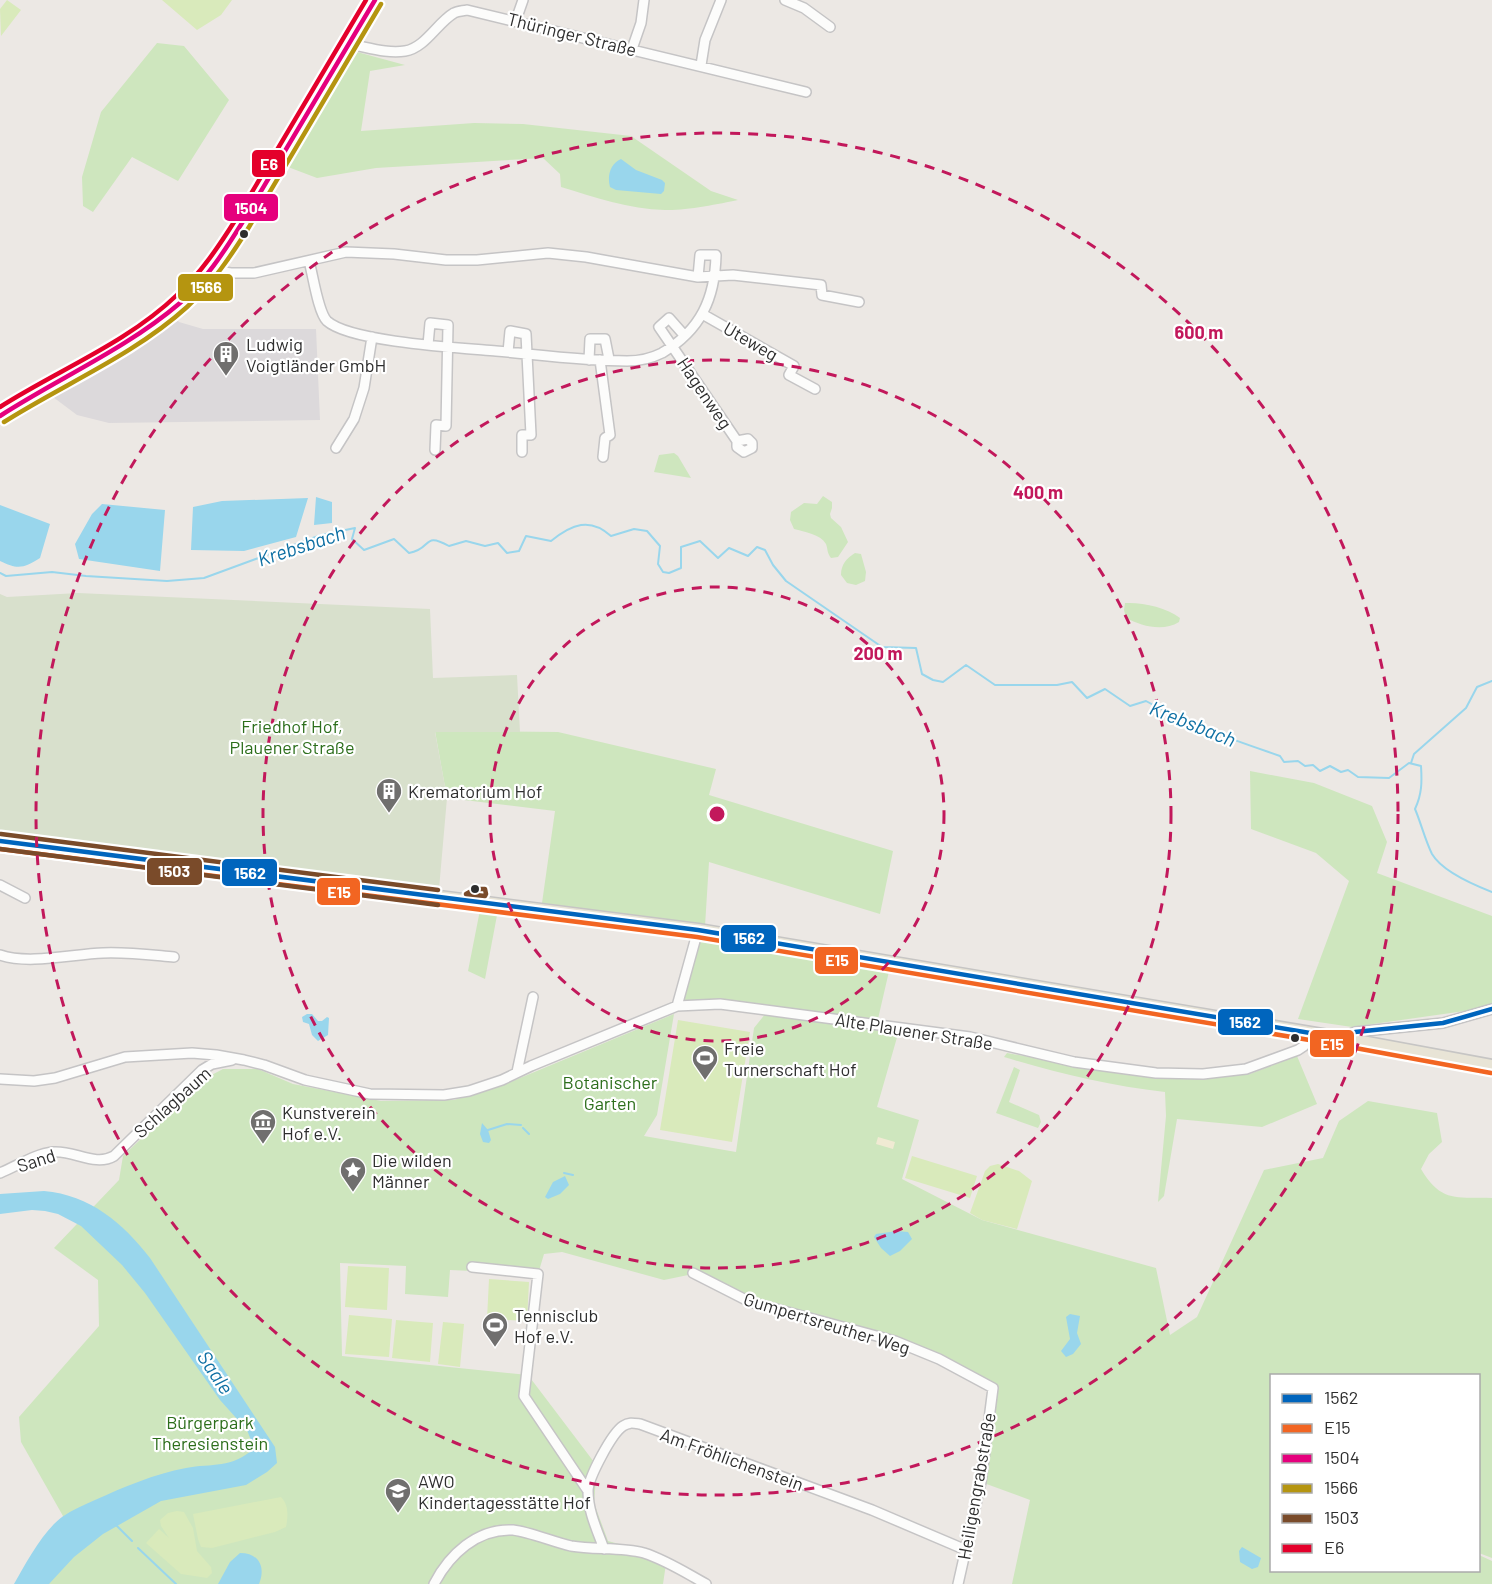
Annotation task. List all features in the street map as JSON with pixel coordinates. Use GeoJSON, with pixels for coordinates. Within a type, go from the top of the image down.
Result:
{"type":"FeatureCollection","features":[{"type":"Feature","properties":{"kind":"main road"},"geometry":{"type":"LineString","coordinates":[[0,416],[40,389],[158,320],[182,301],[210,270],[238,230],[375,0]]}},
{"type":"Feature","properties":{"kind":"main road"},"geometry":{"type":"LineString","coordinates":[[0,841],[698,930],[1340,1038],[1492,1066]]}},
{"type":"Feature","properties":{"kind":"street"},"geometry":{"type":"LineString","coordinates":[[516,20],[523,0]]}},
{"type":"Feature","properties":{"kind":"street"},"geometry":{"type":"LineString","coordinates":[[632,49],[641,23],[644,0]]}},
{"type":"Feature","properties":{"kind":"street"},"geometry":{"type":"LineString","coordinates":[[702,65],[705,40],[721,0]]}},
{"type":"Feature","properties":{"kind":"street"},"geometry":{"type":"LineString","coordinates":[[785,0],[804,8],[830,27]]}},
{"type":"Feature","properties":{"kind":"street","name":"Thüringer Straße"},"geometry":{"type":"LineString","coordinates":[[349,44],[390,52],[408,51],[417,46],[443,21],[455,13],[468,10],[806,92]]}},
{"type":"Feature","properties":{"kind":"street"},"geometry":{"type":"LineString","coordinates":[[210,270],[254,273],[355,252],[446,260],[477,260],[548,253],[586,257],[698,277],[733,275],[821,285],[822,295],[859,302]]}},
{"type":"Feature","properties":{"kind":"street"},"geometry":{"type":"LineString","coordinates":[[309,261],[325,319],[336,327],[372,337],[428,345],[589,360],[645,359],[661,353],[672,345],[704,315],[716,277],[716,255],[700,255],[698,277]]}},
{"type":"Feature","properties":{"kind":"street","name":"Uteweg"},"geometry":{"type":"LineString","coordinates":[[704,315],[794,366],[789,375],[815,389]]}},
{"type":"Feature","properties":{"kind":"street","name":"Hagenweg"},"geometry":{"type":"LineString","coordinates":[[684,335],[669,318],[659,327],[737,441]]}},
{"type":"Feature","properties":{"kind":"street"},"geometry":{"type":"LineString","coordinates":[[428,345],[430,323],[448,325],[446,426],[436,425],[435,450]]}},
{"type":"Feature","properties":{"kind":"street"},"geometry":{"type":"LineString","coordinates":[[508,352],[510,332],[526,333],[531,435],[522,435],[522,452]]}},
{"type":"Feature","properties":{"kind":"street"},"geometry":{"type":"LineString","coordinates":[[336,448],[354,419],[364,388],[372,337]]}},
{"type":"Feature","properties":{"kind":"street"},"geometry":{"type":"LineString","coordinates":[[589,360],[590,339],[605,339],[610,435],[605,438],[603,457]]}},
{"type":"Feature","properties":{"kind":"street"},"geometry":{"type":"LineString","coordinates":[[0,885],[25,898]]}},
{"type":"Feature","properties":{"kind":"street"},"geometry":{"type":"LineString","coordinates":[[678,1006],[698,930]]}},
{"type":"Feature","properties":{"kind":"street"},"geometry":{"type":"LineString","coordinates":[[0,955],[16,959],[102,953],[174,957]]}},
{"type":"Feature","properties":{"kind":"street"},"geometry":{"type":"LineString","coordinates":[[517,1072],[533,997]]}},
{"type":"Feature","properties":{"kind":"street","name":"Alte Plauener Straße"},"geometry":{"type":"LineString","coordinates":[[0,1079],[34,1081],[55,1078],[125,1057],[192,1053],[244,1060],[305,1080],[370,1094],[444,1095],[469,1091],[678,1006],[720,1004],[970,1037],[1074,1062],[1156,1073],[1203,1074],[1246,1069],[1298,1050],[1304,1046],[1311,1034]]}},
{"type":"Feature","properties":{"kind":"street"},"geometry":{"type":"LineString","coordinates":[[1340,1038],[1355,1032],[1443,1023],[1492,1010]]}},
{"type":"Feature","properties":{"kind":"street","name":"Schlagbaum"},"geometry":{"type":"LineString","coordinates":[[107,1160],[114,1156],[202,1070],[212,1064],[227,1060],[244,1060]]}},
{"type":"Feature","properties":{"kind":"street","name":"Sand"},"geometry":{"type":"LineString","coordinates":[[0,1173],[53,1152],[66,1152],[107,1160]]}},
{"type":"Feature","properties":{"kind":"street"},"geometry":{"type":"LineString","coordinates":[[472,1267],[538,1274],[524,1396],[588,1491],[591,1515],[604,1549]]}},
{"type":"Feature","properties":{"kind":"street","name":"Gumpertsreuther Weg"},"geometry":{"type":"LineString","coordinates":[[693,1274],[750,1302],[895,1341],[939,1359],[993,1388]]}},
{"type":"Feature","properties":{"kind":"street","name":"Heiligengrabstraße"},"geometry":{"type":"LineString","coordinates":[[958,1584],[981,1482],[993,1388]]}},
{"type":"Feature","properties":{"kind":"street","name":"Am Fröhlichenstein"},"geometry":{"type":"LineString","coordinates":[[588,1491],[589,1481],[614,1435],[630,1422],[872,1510],[966,1550]]}},
{"type":"Feature","properties":{"kind":"street"},"geometry":{"type":"LineString","coordinates":[[434,1584],[443,1566],[470,1542],[491,1533],[513,1530],[570,1545],[644,1553],[706,1584]]}},
{"type":"Feature","properties":{"kind":"shaded area"},"geometry":{"type":"Polygon","coordinates":[[[174,316],[179,322],[203,329],[316,329],[320,420],[109,423],[77,415],[53,397],[174,316]]]}},
{"type":"Feature","properties":{"kind":"green space"},"geometry":{"type":"Polygon","coordinates":[[[7,0],[21,10],[1,36],[0,9],[7,0]]]}},
{"type":"Feature","properties":{"kind":"green space"},"geometry":{"type":"Polygon","coordinates":[[[162,0],[232,0],[221,15],[197,30],[162,0]]]}},
{"type":"Feature","properties":{"kind":"green space"},"geometry":{"type":"Polygon","coordinates":[[[157,43],[184,46],[229,100],[178,181],[132,157],[93,212],[83,206],[82,177],[101,112],[157,43]]]}},
{"type":"Feature","properties":{"kind":"green space"},"geometry":{"type":"Polygon","coordinates":[[[357,52],[405,65],[370,71],[361,131],[474,123],[523,124],[631,136],[711,191],[738,200],[673,210],[625,205],[561,187],[560,174],[543,158],[376,168],[317,178],[288,167],[357,52]]]}},
{"type":"Feature","properties":{"kind":"green space"},"geometry":{"type":"Polygon","coordinates":[[[674,453],[691,478],[654,472],[659,455],[674,453]]]}},
{"type":"Feature","properties":{"kind":"green space"},"geometry":{"type":"Polygon","coordinates":[[[823,496],[832,502],[831,518],[841,527],[848,542],[838,557],[831,558],[826,544],[820,538],[794,529],[790,520],[791,512],[804,503],[817,504],[823,496]]]}},
{"type":"Feature","properties":{"kind":"green space"},"geometry":{"type":"Polygon","coordinates":[[[855,553],[861,554],[866,572],[865,581],[856,585],[847,583],[841,575],[845,562],[855,553]]]}},
{"type":"Feature","properties":{"kind":"green space","name":"Friedhof Hof, Plauener Straße"},"geometry":{"type":"Polygon","coordinates":[[[78,593],[430,609],[433,678],[517,675],[520,732],[435,732],[447,798],[439,889],[0,836],[0,594],[7,597],[78,593]]]}},
{"type":"Feature","properties":{"kind":"green space"},"geometry":{"type":"Polygon","coordinates":[[[1125,603],[1139,603],[1161,608],[1180,618],[1179,622],[1166,627],[1152,627],[1138,623],[1126,618],[1125,603]]]}},
{"type":"Feature","properties":{"kind":"green space"},"geometry":{"type":"Polygon","coordinates":[[[435,731],[558,732],[716,769],[709,795],[893,851],[880,914],[709,862],[705,926],[542,903],[555,811],[447,798],[435,731]]]}},
{"type":"Feature","properties":{"kind":"green space"},"geometry":{"type":"Polygon","coordinates":[[[1250,771],[1314,783],[1372,806],[1387,842],[1377,873],[1492,916],[1492,1004],[1486,1008],[1352,1027],[1298,1019],[1349,881],[1316,853],[1251,829],[1250,771]]]}},
{"type":"Feature","properties":{"kind":"green space"},"geometry":{"type":"Polygon","coordinates":[[[480,910],[498,910],[485,979],[468,971],[480,910]]]}},
{"type":"Feature","properties":{"kind":"green space"},"geometry":{"type":"Polygon","coordinates":[[[699,935],[890,967],[878,1019],[683,1000],[699,935]]]}},
{"type":"Feature","properties":{"kind":"green space","name":"Bürgerpark Theresienstein"},"geometry":{"type":"Polygon","coordinates":[[[766,1013],[868,1026],[898,1034],[877,1107],[919,1120],[902,1179],[982,1220],[1156,1268],[1170,1335],[1197,1317],[1264,1170],[1323,1158],[1339,1121],[1368,1101],[1437,1113],[1442,1142],[1429,1154],[1421,1169],[1428,1180],[1443,1193],[1451,1196],[1492,1198],[1492,1558],[1480,1553],[1480,1374],[1270,1374],[1270,1572],[1480,1572],[1480,1555],[1492,1561],[1492,1584],[1012,1584],[1030,1500],[981,1482],[992,1388],[939,1359],[750,1302],[693,1274],[664,1280],[562,1252],[544,1254],[538,1274],[450,1270],[448,1297],[405,1294],[406,1266],[340,1263],[342,1356],[528,1375],[597,1466],[594,1503],[608,1541],[667,1557],[663,1584],[43,1584],[63,1516],[21,1442],[19,1417],[99,1326],[98,1280],[54,1248],[119,1180],[123,1156],[204,1079],[223,1069],[258,1069],[293,1084],[381,1101],[454,1100],[503,1085],[674,1014],[657,1115],[644,1136],[736,1152],[754,1028],[766,1013]]]}},
{"type":"Feature","properties":{"kind":"green space","name":"Freie Turnerschaft Hof"},"geometry":{"type":"Polygon","coordinates":[[[678,1020],[750,1032],[732,1142],[660,1130],[678,1020]]]}},
{"type":"Feature","properties":{"kind":"green space"},"geometry":{"type":"Polygon","coordinates":[[[1007,1053],[1113,1072],[1190,1078],[1250,1074],[1297,1056],[1317,1104],[1262,1127],[1177,1119],[1164,1196],[1158,1202],[1166,1116],[1165,1092],[1104,1083],[1064,1074],[1004,1057],[1007,1053]]]}},
{"type":"Feature","properties":{"kind":"green space"},"geometry":{"type":"Polygon","coordinates":[[[1014,1067],[1020,1070],[1009,1102],[1039,1115],[1041,1122],[1038,1128],[996,1113],[1014,1067]]]}},
{"type":"Feature","properties":{"kind":"green space"},"geometry":{"type":"Polygon","coordinates":[[[912,1156],[977,1176],[970,1198],[905,1178],[912,1156]]]}},
{"type":"Feature","properties":{"kind":"green space"},"geometry":{"type":"Polygon","coordinates":[[[998,1164],[1019,1171],[1032,1181],[1017,1229],[982,1220],[970,1213],[985,1171],[990,1166],[998,1164]]]}},
{"type":"Feature","properties":{"kind":"green space"},"geometry":{"type":"Polygon","coordinates":[[[348,1266],[389,1268],[387,1310],[345,1307],[348,1266]]]}},
{"type":"Feature","properties":{"kind":"green space"},"geometry":{"type":"Polygon","coordinates":[[[489,1279],[529,1282],[527,1321],[487,1319],[489,1279]]]}},
{"type":"Feature","properties":{"kind":"green space"},"geometry":{"type":"Polygon","coordinates":[[[349,1315],[392,1319],[389,1357],[345,1354],[349,1315]]]}},
{"type":"Feature","properties":{"kind":"green space"},"geometry":{"type":"Polygon","coordinates":[[[396,1320],[433,1323],[430,1362],[392,1358],[396,1320]]]}},
{"type":"Feature","properties":{"kind":"green space"},"geometry":{"type":"Polygon","coordinates":[[[443,1322],[464,1324],[460,1367],[438,1364],[443,1322]]]}},
{"type":"Feature","properties":{"kind":"green space"},"geometry":{"type":"Polygon","coordinates":[[[281,1497],[287,1507],[286,1527],[275,1532],[212,1548],[201,1547],[193,1514],[281,1497]]]}},
{"type":"Feature","properties":{"kind":"green space"},"geometry":{"type":"Polygon","coordinates":[[[184,1512],[193,1528],[197,1551],[211,1567],[212,1573],[207,1578],[181,1574],[146,1543],[159,1529],[169,1538],[160,1520],[168,1513],[184,1512]]]}},
{"type":"Feature","properties":{"kind":"sand"},"geometry":{"type":"Polygon","coordinates":[[[878,1137],[895,1142],[893,1149],[876,1144],[878,1137]]]}},
{"type":"Feature","properties":{"kind":"water"},"geometry":{"type":"Polygon","coordinates":[[[621,159],[636,170],[662,180],[665,183],[664,191],[661,194],[616,190],[610,187],[610,171],[621,159]]]}},
{"type":"Feature","properties":{"kind":"water"},"geometry":{"type":"Polygon","coordinates":[[[316,497],[332,502],[332,523],[314,525],[316,497]]]}},
{"type":"Feature","properties":{"kind":"water"},"geometry":{"type":"Polygon","coordinates":[[[308,498],[296,537],[244,551],[191,550],[193,507],[222,501],[308,498]]]}},
{"type":"Feature","properties":{"kind":"water"},"geometry":{"type":"Polygon","coordinates":[[[102,504],[165,510],[160,571],[79,559],[75,544],[92,514],[102,504]]]}},
{"type":"Feature","properties":{"kind":"water"},"geometry":{"type":"Polygon","coordinates":[[[0,505],[50,524],[40,558],[21,567],[0,561],[0,505]]]}},
{"type":"Feature","properties":{"kind":"water"},"geometry":{"type":"Polygon","coordinates":[[[312,1014],[318,1021],[329,1018],[328,1035],[318,1041],[312,1035],[309,1024],[303,1022],[302,1017],[312,1014]]]}},
{"type":"Feature","properties":{"kind":"water"},"geometry":{"type":"Polygon","coordinates":[[[482,1123],[488,1130],[491,1140],[489,1143],[483,1142],[480,1134],[482,1123]]]}},
{"type":"Feature","properties":{"kind":"water"},"geometry":{"type":"Polygon","coordinates":[[[565,1176],[569,1185],[560,1194],[548,1199],[545,1197],[553,1182],[565,1176]]]}},
{"type":"Feature","properties":{"kind":"water","name":"Saale"},"geometry":{"type":"Polygon","coordinates":[[[44,1191],[76,1198],[91,1205],[117,1222],[140,1245],[275,1447],[277,1463],[246,1485],[161,1501],[103,1534],[74,1557],[49,1584],[14,1584],[42,1539],[55,1523],[70,1512],[151,1477],[186,1468],[230,1462],[246,1455],[254,1448],[247,1430],[220,1400],[145,1293],[122,1265],[81,1226],[58,1214],[45,1211],[32,1210],[0,1214],[0,1194],[44,1191]]]}},
{"type":"Feature","properties":{"kind":"water"},"geometry":{"type":"Polygon","coordinates":[[[908,1232],[912,1239],[900,1251],[890,1256],[874,1237],[876,1234],[908,1232]]]}},
{"type":"Feature","properties":{"kind":"water"},"geometry":{"type":"Polygon","coordinates":[[[1070,1314],[1080,1316],[1077,1333],[1081,1344],[1073,1354],[1066,1357],[1061,1351],[1070,1339],[1066,1317],[1070,1314]]]}},
{"type":"Feature","properties":{"kind":"water"},"geometry":{"type":"Polygon","coordinates":[[[1242,1547],[1261,1558],[1258,1567],[1252,1569],[1240,1562],[1239,1551],[1242,1547]]]}},
{"type":"Feature","properties":{"kind":"water"},"geometry":{"type":"Polygon","coordinates":[[[240,1553],[252,1555],[259,1562],[262,1572],[259,1584],[218,1584],[230,1562],[240,1553]]]}},
{"type":"Feature","properties":{"kind":"waterway","name":"Krebsbach"},"geometry":{"type":"LineString","coordinates":[[0,573],[6,576],[52,572],[167,581],[204,578],[321,535],[355,528],[352,539],[364,550],[394,539],[409,553],[435,540],[449,546],[466,541],[485,546],[498,543],[507,553],[519,551],[526,536],[551,541],[566,530],[581,525],[596,526],[611,536],[634,529],[647,531],[660,546],[658,564],[663,572],[669,573],[681,568],[681,547],[700,541],[718,558],[729,548],[748,556],[757,547],[765,550],[786,581],[882,647],[916,648],[922,674],[933,680],[943,682],[966,665],[995,685],[1057,685],[1072,682],[1087,698],[1105,689],[1130,706],[1146,701],[1195,725],[1280,756],[1284,762],[1298,761],[1305,766],[1313,765],[1320,771],[1330,766],[1341,772],[1348,770],[1358,777],[1389,778],[1409,763],[1421,766],[1421,788],[1415,809],[1432,854],[1451,872],[1492,892]]}},
{"type":"Feature","properties":{"kind":"waterway"},"geometry":{"type":"LineString","coordinates":[[1411,763],[1414,754],[1466,708],[1477,687],[1492,681]]}},
{"type":"Feature","properties":{"kind":"waterway"},"geometry":{"type":"LineString","coordinates":[[488,1130],[507,1124],[521,1125]]}},
{"type":"Feature","properties":{"kind":"waterway"},"geometry":{"type":"LineString","coordinates":[[523,1128],[529,1134]]}},
{"type":"Feature","properties":{"kind":"waterway"},"geometry":{"type":"LineString","coordinates":[[564,1173],[573,1175]]}},
{"type":"Feature","properties":{"kind":"waterway"},"geometry":{"type":"LineString","coordinates":[[115,1524],[132,1541]]}},
{"type":"Feature","properties":{"kind":"waterway"},"geometry":{"type":"LineString","coordinates":[[138,1548],[176,1584]]}},
{"type":"Feature","properties":{"kind":"transit line","name":"E6"},"geometry":{"type":"LineString","coordinates":[[0,407],[136,328],[194,278],[236,219],[366,0]]}},
{"type":"Feature","properties":{"kind":"transit line","name":"1504"},"geometry":{"type":"LineString","coordinates":[[0,416],[137,335],[180,303],[198,285],[242,223],[375,0]]}},
{"type":"Feature","properties":{"kind":"transit line","name":"1566"},"geometry":{"type":"LineString","coordinates":[[4,422],[144,340],[187,307],[205,289],[249,227],[381,4]]}},
{"type":"Feature","properties":{"kind":"transit line","name":"1503"},"geometry":{"type":"LineString","coordinates":[[1,834],[438,890]]}},
{"type":"Feature","properties":{"kind":"transit line","name":"1562"},"geometry":{"type":"LineString","coordinates":[[0,841],[698,930],[1340,1038],[1355,1032],[1443,1023],[1492,1009]]}},
{"type":"Feature","properties":{"kind":"transit line","name":"E15"},"geometry":{"type":"LineString","coordinates":[[0,849],[697,937],[1339,1045],[1491,1073]]}},
{"type":"Feature","properties":{"kind":"transit line","name":"1503"},"geometry":{"type":"LineString","coordinates":[[0,849],[438,905]]}},
{"type":"Feature","properties":{"kind":"transit line","name":"1503"},"geometry":{"type":"LineString","coordinates":[[475,889],[485,889],[485,896],[466,894],[475,889]]}},
{"type":"Feature","properties":{"kind":"place","name":"Ludwig Voigtländer GmbH"},"geometry":{"type":"Point","coordinates":[226,377]}},
{"type":"Feature","properties":{"kind":"place","name":"Krematorium Hof"},"geometry":{"type":"Point","coordinates":[389,814]}},
{"type":"Feature","properties":{"kind":"place","name":"Freie Turnerschaft Hof"},"geometry":{"type":"Point","coordinates":[705,1081]}},
{"type":"Feature","properties":{"kind":"place","name":"Kunstverein Hof e.V."},"geometry":{"type":"Point","coordinates":[263,1145]}},
{"type":"Feature","properties":{"kind":"place","name":"Die wilden Männer"},"geometry":{"type":"Point","coordinates":[353,1193]}},
{"type":"Feature","properties":{"kind":"place","name":"Tennisclub Hof e.V."},"geometry":{"type":"Point","coordinates":[495,1348]}},
{"type":"Feature","properties":{"kind":"place","name":"AWO Kindertagesstätte Hof"},"geometry":{"type":"Point","coordinates":[398,1514]}},
{"type":"Feature","properties":{"kind":"park label","name":"Botanischer Garten"},"geometry":{"type":"Point","coordinates":[610,1092]}}]}
